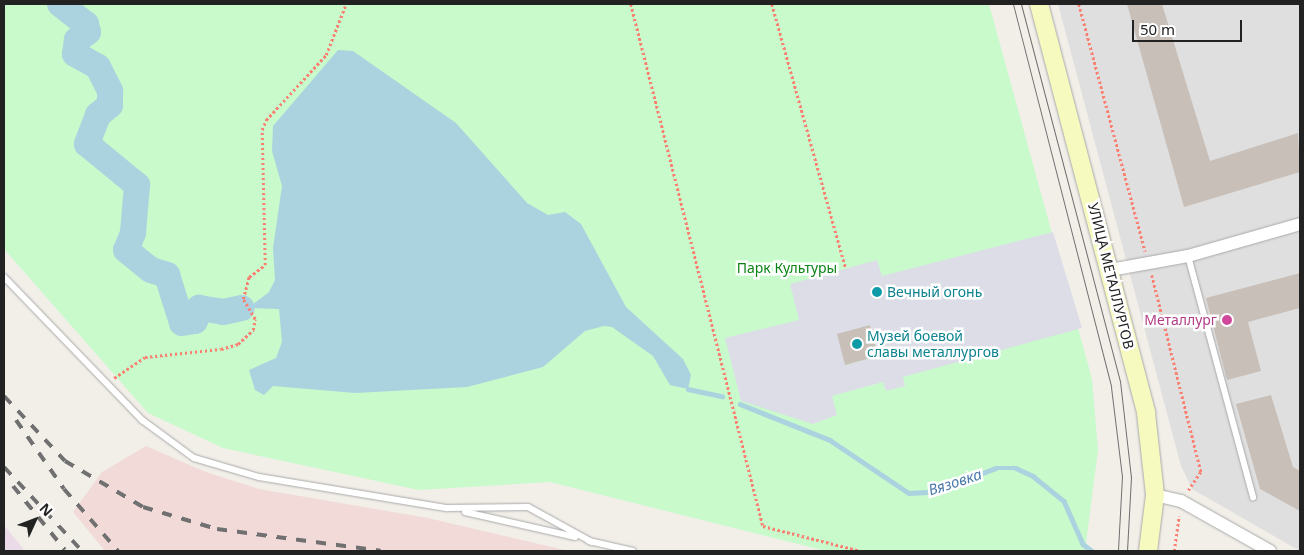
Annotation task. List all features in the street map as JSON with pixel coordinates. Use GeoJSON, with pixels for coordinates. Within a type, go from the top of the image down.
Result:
{"type":"FeatureCollection","features":[{"type":"Feature","properties":{"kind":"main road","name":"УЛИЦА МЕТАЛЛУРГОВ"},"geometry":{"type":"LineString","coordinates":[[1040,4],[1146,413],[1154,495],[1148,551]]}},
{"type":"Feature","properties":{"kind":"street"},"geometry":{"type":"LineString","coordinates":[[1110,270],[1188,256],[1300,224]]}},
{"type":"Feature","properties":{"kind":"street"},"geometry":{"type":"LineString","coordinates":[[1154,495],[1181,501],[1270,551]]}},
{"type":"Feature","properties":{"kind":"lane"},"geometry":{"type":"LineString","coordinates":[[1188,256],[1252,497]]}},
{"type":"Feature","properties":{"kind":"lane"},"geometry":{"type":"LineString","coordinates":[[4,277],[142,420],[194,458],[259,477],[447,508],[633,551]]}},
{"type":"Feature","properties":{"kind":"lane"},"geometry":{"type":"LineString","coordinates":[[447,508],[528,507],[592,542]]}},
{"type":"Feature","properties":{"kind":"path"},"geometry":{"type":"LineString","coordinates":[[106,383],[145,357],[221,350],[238,344],[254,330],[255,319],[243,299],[249,277],[264,265],[262,130],[266,120],[326,55],[346,4]]}},
{"type":"Feature","properties":{"kind":"path"},"geometry":{"type":"LineString","coordinates":[[630,4],[763,526],[861,551]]}},
{"type":"Feature","properties":{"kind":"path"},"geometry":{"type":"LineString","coordinates":[[772,4],[846,269]]}},
{"type":"Feature","properties":{"kind":"shaded area"},"geometry":{"type":"Polygon","coordinates":[[[1058,4],[1300,4],[1300,551],[1192,489],[1181,466],[1058,4]]]}},
{"type":"Feature","properties":{"kind":"shaded area"},"geometry":{"type":"Polygon","coordinates":[[[1053,232],[1082,328],[903,377],[905,386],[886,391],[883,382],[832,396],[837,415],[813,424],[741,401],[725,338],[799,320],[790,284],[877,260],[882,276],[1053,232]],[[870,325],[845,365],[846,365],[878,356],[870,325]]]}},
{"type":"Feature","properties":{"kind":"shaded area"},"geometry":{"type":"Polygon","coordinates":[[[146,446],[206,472],[259,489],[428,518],[569,551],[105,551],[73,512],[102,472],[146,446]]]}},
{"type":"Feature","properties":{"kind":"shaded area"},"geometry":{"type":"Polygon","coordinates":[[[4,525],[25,551],[4,551],[4,525]]]}},
{"type":"Feature","properties":{"kind":"green space","name":"Парк Культуры"},"geometry":{"type":"Polygon","coordinates":[[[4,4],[989,4],[1092,379],[1098,450],[1085,551],[826,551],[550,482],[419,490],[223,448],[148,413],[4,249],[4,4]]]}},
{"type":"Feature","properties":{"kind":"water"},"geometry":{"type":"Polygon","coordinates":[[[338,50],[353,51],[456,123],[527,203],[548,215],[565,212],[581,224],[626,307],[683,359],[691,375],[688,389],[670,385],[653,356],[612,327],[604,326],[585,331],[543,367],[467,387],[355,393],[273,386],[264,395],[255,390],[249,370],[276,358],[282,342],[279,309],[248,308],[269,292],[275,280],[273,248],[282,186],[272,151],[273,126],[338,50]]]}},
{"type":"Feature","properties":{"kind":"building"},"geometry":{"type":"Polygon","coordinates":[[[1127,4],[1162,4],[1210,161],[1298,133],[1300,172],[1184,207],[1127,4]]]}},
{"type":"Feature","properties":{"kind":"building"},"geometry":{"type":"Polygon","coordinates":[[[1300,273],[1300,308],[1248,322],[1261,371],[1227,380],[1206,298],[1300,273]]]}},
{"type":"Feature","properties":{"kind":"building"},"geometry":{"type":"Polygon","coordinates":[[[870,325],[878,356],[845,365],[837,334],[870,325]]]}},
{"type":"Feature","properties":{"kind":"building"},"geometry":{"type":"Polygon","coordinates":[[[1271,395],[1293,467],[1300,471],[1300,511],[1260,489],[1236,404],[1271,395]]]}},
{"type":"Feature","properties":{"kind":"waterway","name":"Вязовка"},"geometry":{"type":"LineString","coordinates":[[60,4],[86,24],[88,32],[77,40],[75,54],[98,67],[110,91],[110,105],[98,115],[87,144],[137,185],[133,233],[126,250],[151,270],[167,275],[182,323],[195,321],[199,308],[223,312],[242,308]]}},
{"type":"Feature","properties":{"kind":"waterway","name":"Вязовка"},"geometry":{"type":"LineString","coordinates":[[688,389],[722,396]]}},
{"type":"Feature","properties":{"kind":"waterway","name":"Вязовка"},"geometry":{"type":"LineString","coordinates":[[740,404],[830,440],[909,493],[931,492],[996,468],[1016,468],[1033,476],[1064,501],[1083,544],[1092,551]]}},
{"type":"Feature","properties":{"kind":"tram line"},"geometry":{"type":"LineString","coordinates":[[1013,4],[1111,387],[1122,476],[1118,551]]}},
{"type":"Feature","properties":{"kind":"tram line"},"geometry":{"type":"LineString","coordinates":[[1021,4],[1120,381],[1131,477],[1127,551]]}},
{"type":"Feature","properties":{"kind":"railway"},"geometry":{"type":"LineString","coordinates":[[4,396],[65,461],[143,507],[217,529],[381,551]]}},
{"type":"Feature","properties":{"kind":"railway"},"geometry":{"type":"LineString","coordinates":[[16,420],[64,489],[118,551]]}},
{"type":"Feature","properties":{"kind":"railway"},"geometry":{"type":"LineString","coordinates":[[4,467],[82,551]]}},
{"type":"Feature","properties":{"kind":"railway"},"geometry":{"type":"LineString","coordinates":[[13,486],[65,550]]}},
{"type":"Feature","properties":{"kind":"place","name":"Вечный огонь"},"geometry":{"type":"Point","coordinates":[877,292]}},
{"type":"Feature","properties":{"kind":"place","name":"Металлург"},"geometry":{"type":"Point","coordinates":[1227,320]}},
{"type":"Feature","properties":{"kind":"place","name":"Музей боевой славы металлургов"},"geometry":{"type":"Point","coordinates":[857,344]}}]}
